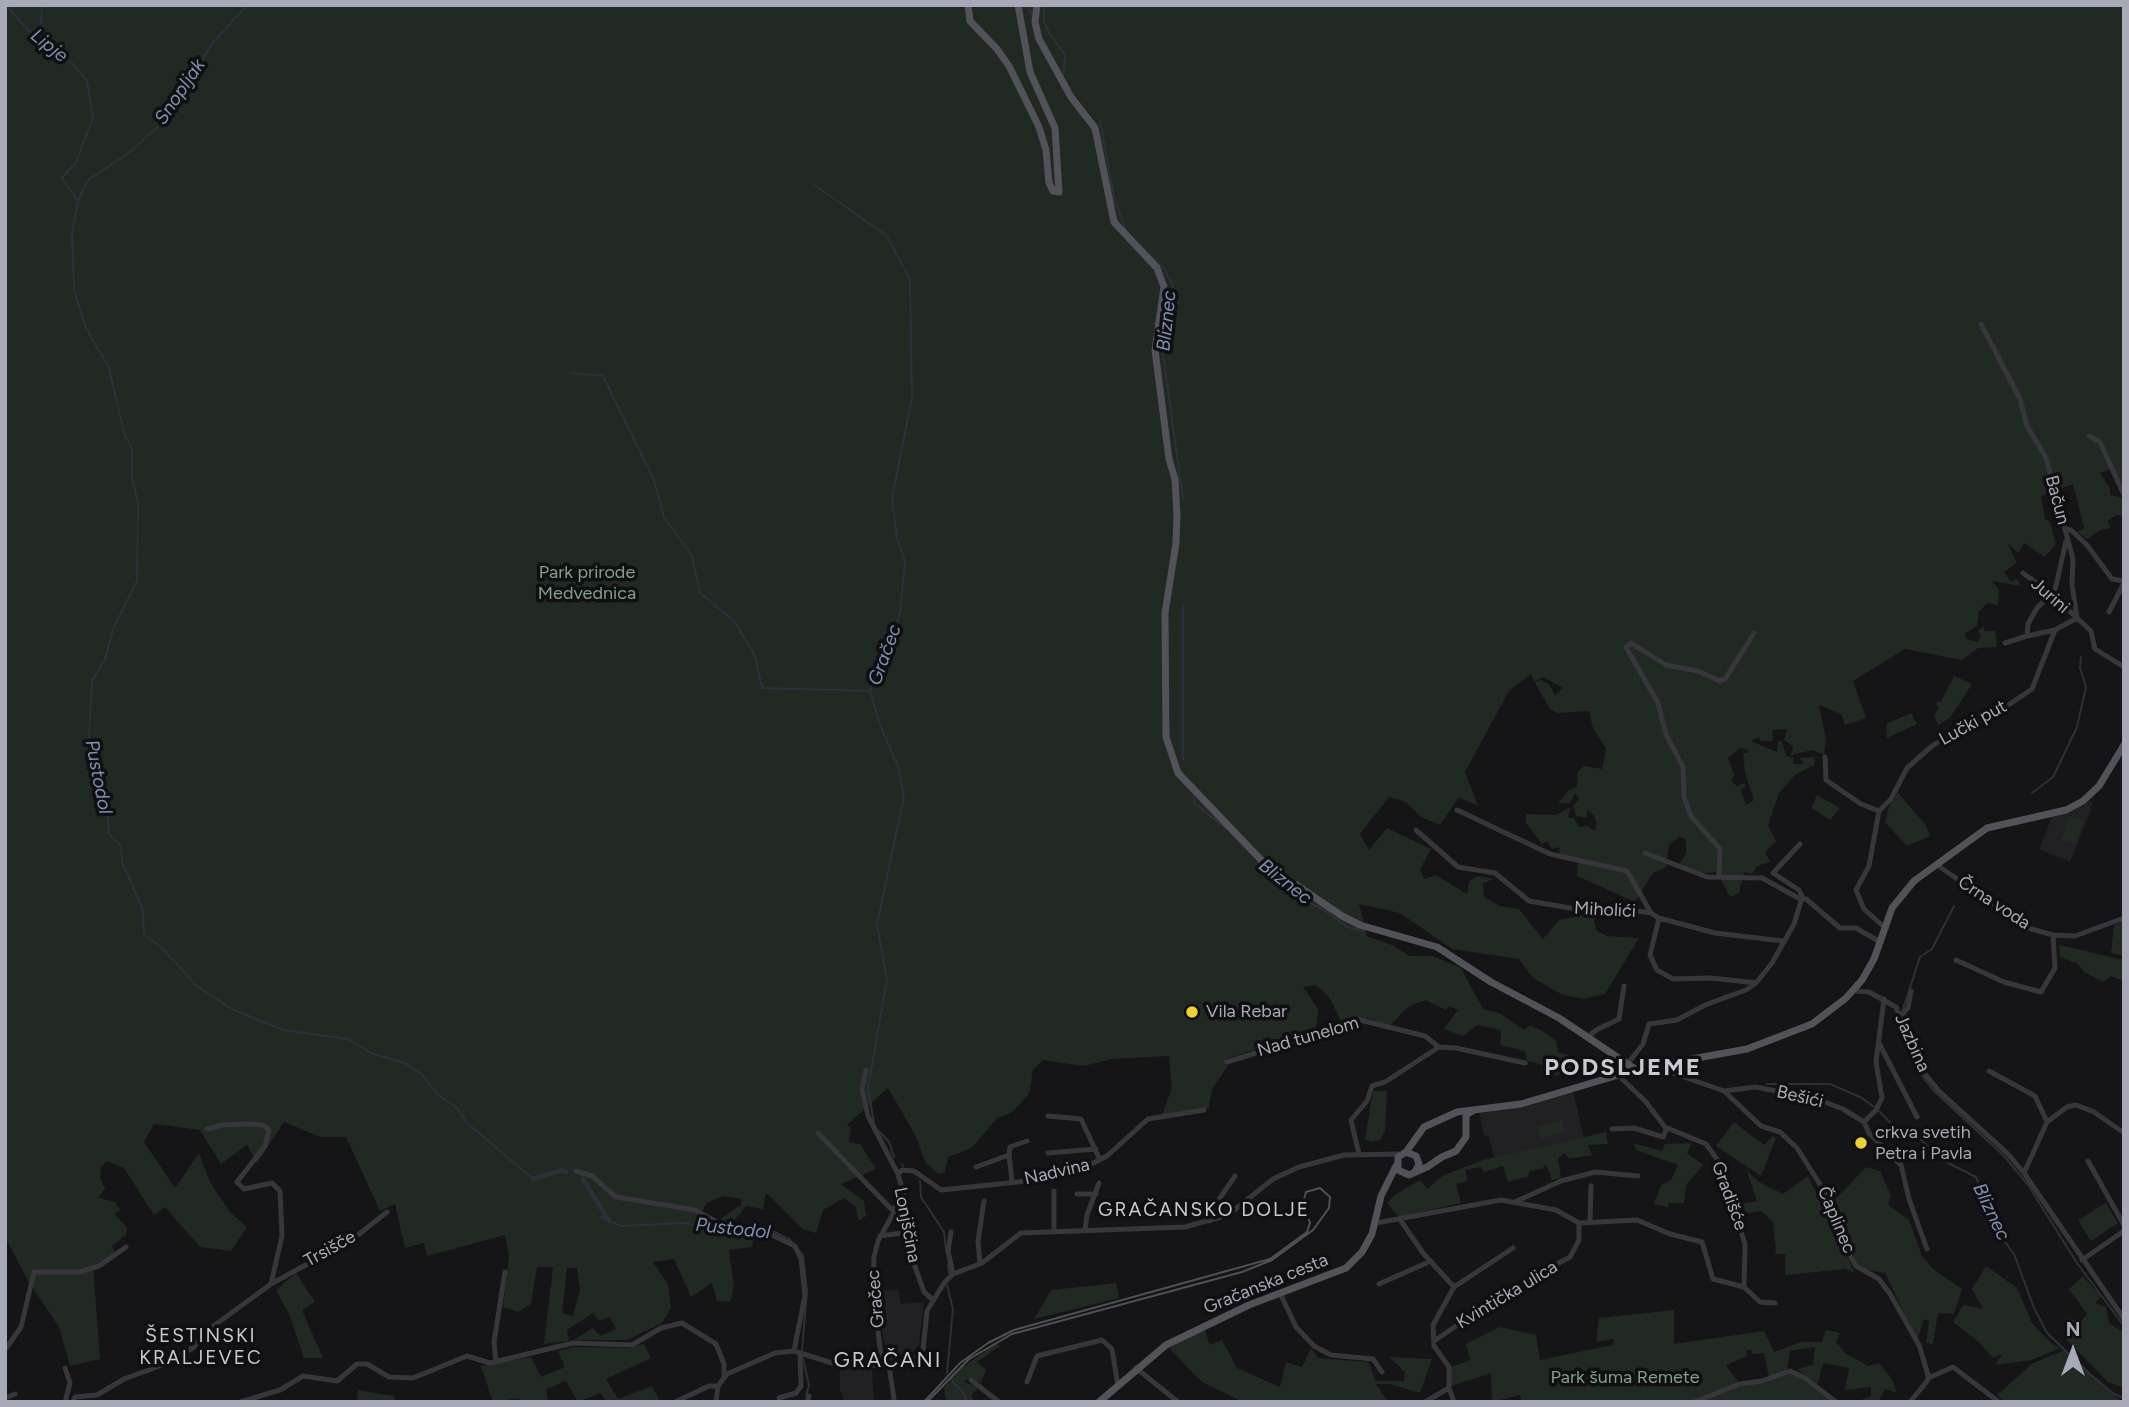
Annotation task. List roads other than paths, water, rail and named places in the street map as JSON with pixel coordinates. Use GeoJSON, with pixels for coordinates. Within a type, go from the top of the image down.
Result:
{"type":"FeatureCollection","features":[{"type":"Feature","properties":{"kind":"main road"},"geometry":{"type":"LineString","coordinates":[[968,5],[970,21],[1009,66],[1039,127],[1046,150],[1049,183],[1053,191],[1059,192],[1055,128],[1030,72],[1018,5]]}},
{"type":"Feature","properties":{"kind":"main road"},"geometry":{"type":"LineString","coordinates":[[1037,5],[1035,17],[1039,39],[1071,97],[1095,128],[1114,222],[1157,268],[1164,287],[1156,349],[1177,509],[1176,543],[1166,612],[1166,737],[1178,773],[1226,820],[1264,863],[1342,916],[1360,925],[1437,947],[1490,982],[1533,1003],[1588,1037],[1626,1066],[1635,1069]]}},
{"type":"Feature","properties":{"kind":"main road"},"geometry":{"type":"LineString","coordinates":[[1415,1172],[1418,1159],[1403,1153],[1424,1127],[1457,1112],[1521,1104],[1635,1069],[1747,1049],[1787,1035],[1827,1014],[1862,980],[1902,892],[1941,865],[1979,832],[1996,824],[2051,814],[2083,801],[2099,786],[2124,745]]}},
{"type":"Feature","properties":{"kind":"main road"},"geometry":{"type":"LineString","coordinates":[[1607,1051],[1618,1075]]}},
{"type":"Feature","properties":{"kind":"main road"},"geometry":{"type":"LineString","coordinates":[[1389,1182],[1415,1172],[1463,1146],[1466,1115],[1475,1109]]}},
{"type":"Feature","properties":{"kind":"main road"},"geometry":{"type":"LineString","coordinates":[[1457,1112],[1465,1121]]}},
{"type":"Feature","properties":{"kind":"main road","name":"Gračanska cesta"},"geometry":{"type":"LineString","coordinates":[[1100,1402],[1156,1351],[1193,1331],[1346,1268],[1365,1248],[1377,1223],[1380,1198],[1403,1153]]}},
{"type":"Feature","properties":{"kind":"main road"},"geometry":{"type":"LineString","coordinates":[[1396,1164],[1404,1175]]}},
{"type":"Feature","properties":{"kind":"street","name":"Bačun"},"geometry":{"type":"LineString","coordinates":[[1981,324],[2020,399],[2027,426],[2046,458],[2073,559],[2072,583],[2077,618],[2091,631],[2095,649],[2124,667]]}},
{"type":"Feature","properties":{"kind":"street"},"geometry":{"type":"LineString","coordinates":[[2089,436],[2100,442],[2124,495]]}},
{"type":"Feature","properties":{"kind":"street"},"geometry":{"type":"LineString","coordinates":[[2066,529],[2071,530],[2087,545],[2112,579],[2124,582],[2109,612]]}},
{"type":"Feature","properties":{"kind":"street"},"geometry":{"type":"LineString","coordinates":[[2027,636],[2028,624],[2037,608],[2051,594],[2061,572],[2067,538]]}},
{"type":"Feature","properties":{"kind":"street","name":"Jurini"},"geometry":{"type":"LineString","coordinates":[[2023,573],[2077,618]]}},
{"type":"Feature","properties":{"kind":"street"},"geometry":{"type":"LineString","coordinates":[[2005,643],[2055,630],[2077,618]]}},
{"type":"Feature","properties":{"kind":"street","name":"Lučki put"},"geometry":{"type":"LineString","coordinates":[[1879,811],[1891,799],[1907,768],[1932,747],[1957,730],[1995,714],[2032,689],[2055,630]]}},
{"type":"Feature","properties":{"kind":"street"},"geometry":{"type":"LineString","coordinates":[[1719,877],[1720,849],[1691,816],[1684,797],[1683,767],[1666,733],[1658,703],[1626,647],[1631,643],[1666,666],[1698,671],[1720,681],[1725,680],[1754,633]]}},
{"type":"Feature","properties":{"kind":"street"},"geometry":{"type":"LineString","coordinates":[[1825,757],[1826,780],[1861,804],[1879,811],[1869,866],[1856,890],[1864,909],[1884,927]]}},
{"type":"Feature","properties":{"kind":"street","name":"Miholići"},"geometry":{"type":"LineString","coordinates":[[1458,810],[1550,854],[1627,871],[1651,913]]}},
{"type":"Feature","properties":{"kind":"street","name":"Miholići"},"geometry":{"type":"LineString","coordinates":[[1416,830],[1458,867],[1495,873],[1529,901],[1582,910],[1624,909],[1651,913],[1659,918],[1716,933],[1783,941]]}},
{"type":"Feature","properties":{"kind":"street"},"geometry":{"type":"LineString","coordinates":[[1626,1066],[1640,1049],[1649,1024],[1678,1020],[1704,1005],[1746,990],[1756,983],[1772,963],[1794,924],[1802,899],[1796,887],[1773,873],[1800,844]]}},
{"type":"Feature","properties":{"kind":"street"},"geometry":{"type":"LineString","coordinates":[[1645,853],[1692,874],[1762,878],[1802,899],[1840,928],[1856,928],[1880,942]]}},
{"type":"Feature","properties":{"kind":"street","name":"Črna voda"},"geometry":{"type":"LineString","coordinates":[[1941,865],[2028,928],[2053,935],[2075,936],[2124,918]]}},
{"type":"Feature","properties":{"kind":"street"},"geometry":{"type":"LineString","coordinates":[[1659,918],[1650,955],[1657,970],[1673,979],[1711,978],[1756,983]]}},
{"type":"Feature","properties":{"kind":"street","name":"Črna voda"},"geometry":{"type":"LineString","coordinates":[[1956,960],[2004,982],[2041,992],[2055,968],[2053,935]]}},
{"type":"Feature","properties":{"kind":"street"},"geometry":{"type":"LineString","coordinates":[[1850,993],[1866,991],[1862,980]]}},
{"type":"Feature","properties":{"kind":"street"},"geometry":{"type":"LineString","coordinates":[[1588,1037],[1619,1019],[1624,986]]}},
{"type":"Feature","properties":{"kind":"street","name":"Jazbina"},"geometry":{"type":"LineString","coordinates":[[1866,991],[1884,999],[1901,1015],[1921,1069],[1939,1091],[2007,1153],[2024,1173],[2081,1260],[2124,1319]]}},
{"type":"Feature","properties":{"kind":"street"},"geometry":{"type":"LineString","coordinates":[[1901,1015],[1908,1008],[1911,991]]}},
{"type":"Feature","properties":{"kind":"street"},"geometry":{"type":"LineString","coordinates":[[1884,999],[1876,1062],[1882,1098],[1877,1109],[1864,1122],[1868,1133],[1901,1165],[1909,1199],[1927,1249]]}},
{"type":"Feature","properties":{"kind":"street","name":"Nad tunelom"},"geometry":{"type":"LineString","coordinates":[[1227,1062],[1360,1020],[1425,1036],[1439,1047],[1456,1048],[1525,1063]]}},
{"type":"Feature","properties":{"kind":"street"},"geometry":{"type":"LineString","coordinates":[[1879,1044],[1917,1117]]}},
{"type":"Feature","properties":{"kind":"street"},"geometry":{"type":"LineString","coordinates":[[1359,1154],[1351,1120],[1367,1101],[1372,1086],[1385,1082],[1439,1047]]}},
{"type":"Feature","properties":{"kind":"street","name":"Bešići"},"geometry":{"type":"LineString","coordinates":[[1653,1065],[1659,1071],[1707,1083],[1724,1091],[1755,1087],[1797,1094],[1843,1109],[1864,1122]]}},
{"type":"Feature","properties":{"kind":"street","name":"Lonjščina"},"geometry":{"type":"LineString","coordinates":[[866,1070],[862,1089],[867,1116],[898,1174],[910,1232],[912,1258],[924,1292],[932,1299]]}},
{"type":"Feature","properties":{"kind":"street"},"geometry":{"type":"LineString","coordinates":[[1989,1071],[2035,1096],[2047,1122]]}},
{"type":"Feature","properties":{"kind":"street","name":"Gradišće"},"geometry":{"type":"LineString","coordinates":[[1618,1075],[1646,1102],[1667,1128],[1706,1143],[1719,1162],[1745,1244],[1744,1287]]}},
{"type":"Feature","properties":{"kind":"street","name":"Čaplinec"},"geometry":{"type":"LineString","coordinates":[[1724,1091],[1761,1126],[1780,1132],[1809,1163],[1828,1197],[1843,1244],[1856,1266],[1880,1279],[1919,1345],[1928,1378]]}},
{"type":"Feature","properties":{"kind":"street"},"geometry":{"type":"LineString","coordinates":[[2024,1173],[2047,1122],[2052,1116],[2076,1105],[2107,1118],[2124,1133]]}},
{"type":"Feature","properties":{"kind":"street","name":"Nadvina"},"geometry":{"type":"LineString","coordinates":[[898,1174],[902,1170],[914,1171],[941,1190],[1078,1171],[1100,1160],[1125,1142],[1148,1119],[1203,1110]]}},
{"type":"Feature","properties":{"kind":"street","name":"Nadvina"},"geometry":{"type":"LineString","coordinates":[[1048,1116],[1081,1119],[1100,1160]]}},
{"type":"Feature","properties":{"kind":"street"},"geometry":{"type":"LineString","coordinates":[[73,1402],[75,1396],[97,1395],[124,1380],[168,1363],[194,1347],[208,1330],[271,1284],[282,1241],[280,1191],[272,1183],[244,1189],[237,1182],[265,1146],[269,1130],[263,1125],[246,1124],[215,1125],[207,1129]]}},
{"type":"Feature","properties":{"kind":"street"},"geometry":{"type":"LineString","coordinates":[[1612,1129],[1634,1128],[1663,1137],[1667,1128]]}},
{"type":"Feature","properties":{"kind":"street"},"geometry":{"type":"LineString","coordinates":[[818,1133],[894,1212]]}},
{"type":"Feature","properties":{"kind":"street","name":"Nadvina"},"geometry":{"type":"LineString","coordinates":[[1012,1182],[1010,1147],[1027,1141]]}},
{"type":"Feature","properties":{"kind":"street","name":"Nadvina"},"geometry":{"type":"LineString","coordinates":[[1048,1153],[1096,1149]]}},
{"type":"Feature","properties":{"kind":"street"},"geometry":{"type":"LineString","coordinates":[[1384,1153],[1396,1164]]}},
{"type":"Feature","properties":{"kind":"street"},"geometry":{"type":"LineString","coordinates":[[716,1402],[718,1387],[724,1377],[768,1354],[797,1352],[835,1364],[903,1365],[921,1354],[925,1343],[926,1316],[932,1299],[953,1275],[980,1264],[1018,1234],[1175,1228],[1209,1221],[1233,1212],[1267,1183],[1293,1169],[1359,1154],[1403,1153]]}},
{"type":"Feature","properties":{"kind":"street","name":"Nadvina"},"geometry":{"type":"LineString","coordinates":[[976,1167],[1009,1156]]}},
{"type":"Feature","properties":{"kind":"street"},"geometry":{"type":"LineString","coordinates":[[2088,1161],[2124,1225]]}},
{"type":"Feature","properties":{"kind":"street"},"geometry":{"type":"LineString","coordinates":[[576,1171],[592,1176],[616,1197],[695,1210],[734,1231],[775,1235],[795,1246],[800,1253],[804,1295],[797,1352],[801,1386],[796,1392],[779,1398]]}},
{"type":"Feature","properties":{"kind":"street"},"geometry":{"type":"LineString","coordinates":[[1517,1201],[1561,1181],[1595,1172],[1637,1176]]}},
{"type":"Feature","properties":{"kind":"street"},"geometry":{"type":"LineString","coordinates":[[1209,1221],[1213,1208],[1235,1176]]}},
{"type":"Feature","properties":{"kind":"street"},"geometry":{"type":"LineString","coordinates":[[894,1212],[899,1183]]}},
{"type":"Feature","properties":{"kind":"street"},"geometry":{"type":"LineString","coordinates":[[1085,1230],[1087,1214],[1099,1183]]}},
{"type":"Feature","properties":{"kind":"street"},"geometry":{"type":"LineString","coordinates":[[1590,1220],[1591,1186]]}},
{"type":"Feature","properties":{"kind":"street"},"geometry":{"type":"LineString","coordinates":[[1054,1191],[1054,1231]]}},
{"type":"Feature","properties":{"kind":"street"},"geometry":{"type":"LineString","coordinates":[[1077,1194],[1096,1194]]}},
{"type":"Feature","properties":{"kind":"street"},"geometry":{"type":"LineString","coordinates":[[980,1264],[978,1241],[984,1201]]}},
{"type":"Feature","properties":{"kind":"street"},"geometry":{"type":"LineString","coordinates":[[1377,1223],[1401,1221],[1489,1201],[1517,1201],[1556,1210],[1579,1223],[1590,1220],[1637,1220],[1670,1234],[1702,1241],[1713,1279],[1744,1287],[1760,1302],[1774,1303]]}},
{"type":"Feature","properties":{"kind":"street","name":"Trsišče"},"geometry":{"type":"LineString","coordinates":[[271,1284],[353,1239],[387,1212]]}},
{"type":"Feature","properties":{"kind":"street","name":"Gračec"},"geometry":{"type":"LineString","coordinates":[[882,1364],[873,1264],[880,1236],[894,1212]]}},
{"type":"Feature","properties":{"kind":"street"},"geometry":{"type":"LineString","coordinates":[[1401,1221],[1454,1287]]}},
{"type":"Feature","properties":{"kind":"street","name":"Kvintička ulica"},"geometry":{"type":"LineString","coordinates":[[1434,1341],[1513,1295],[1542,1272],[1570,1257],[1579,1240],[1579,1223]]}},
{"type":"Feature","properties":{"kind":"street"},"geometry":{"type":"LineString","coordinates":[[2081,1260],[2124,1231]]}},
{"type":"Feature","properties":{"kind":"street"},"geometry":{"type":"LineString","coordinates":[[880,1236],[910,1232]]}},
{"type":"Feature","properties":{"kind":"street"},"geometry":{"type":"LineString","coordinates":[[951,1232],[948,1251],[953,1275]]}},
{"type":"Feature","properties":{"kind":"street"},"geometry":{"type":"LineString","coordinates":[[5,1350],[23,1322],[34,1272],[80,1272],[99,1266],[127,1247]]}},
{"type":"Feature","properties":{"kind":"street"},"geometry":{"type":"LineString","coordinates":[[1454,1402],[1449,1388],[1449,1367],[1437,1352],[1433,1325],[1454,1287],[1513,1248]]}},
{"type":"Feature","properties":{"kind":"street"},"geometry":{"type":"LineString","coordinates":[[1379,1284],[1431,1261]]}},
{"type":"Feature","properties":{"kind":"street"},"geometry":{"type":"LineString","coordinates":[[496,1362],[494,1342],[505,1272]]}},
{"type":"Feature","properties":{"kind":"street"},"geometry":{"type":"LineString","coordinates":[[1280,1293],[1296,1327],[1314,1346],[1331,1354],[1373,1359],[1382,1372]]}},
{"type":"Feature","properties":{"kind":"street"},"geometry":{"type":"LineString","coordinates":[[240,1402],[280,1390],[303,1377],[337,1381],[357,1364],[367,1364],[386,1376],[402,1379],[422,1376],[467,1356],[483,1363],[573,1343],[632,1345],[661,1328],[684,1323],[713,1341],[724,1364],[732,1371]]}},
{"type":"Feature","properties":{"kind":"street"},"geometry":{"type":"LineString","coordinates":[[1027,1382],[1037,1356],[1104,1340],[1112,1349],[1118,1386]]}},
{"type":"Feature","properties":{"kind":"street"},"geometry":{"type":"LineString","coordinates":[[724,1364],[724,1377]]}},
{"type":"Feature","properties":{"kind":"street"},"geometry":{"type":"LineString","coordinates":[[889,1366],[894,1399]]}},
{"type":"Feature","properties":{"kind":"street"},"geometry":{"type":"LineString","coordinates":[[1910,1402],[1928,1378],[1953,1367],[1998,1402]]}},
{"type":"Feature","properties":{"kind":"street"},"geometry":{"type":"LineString","coordinates":[[65,1368],[70,1383],[65,1402]]}},
{"type":"Feature","properties":{"kind":"street"},"geometry":{"type":"LineString","coordinates":[[1136,1368],[1178,1402]]}},
{"type":"Feature","properties":{"kind":"street"},"geometry":{"type":"LineString","coordinates":[[1694,1402],[1740,1384],[1762,1381],[1790,1371],[1805,1378],[1836,1402]]}},
{"type":"Feature","properties":{"kind":"street"},"geometry":{"type":"LineString","coordinates":[[971,1380],[999,1402]]}},
{"type":"Feature","properties":{"kind":"street"},"geometry":{"type":"LineString","coordinates":[[675,1402],[709,1386],[718,1387]]}},
{"type":"Feature","properties":{"kind":"street"},"geometry":{"type":"LineString","coordinates":[[1425,1402],[1449,1388]]}},
{"type":"Feature","properties":{"kind":"street"},"geometry":{"type":"LineString","coordinates":[[5,1398],[15,1394]]}},
{"type":"Feature","properties":{"kind":"waterway","name":"Lipje"},"geometry":{"type":"LineString","coordinates":[[6,5],[40,44],[72,63],[87,81],[93,118],[76,162],[62,178],[78,201]]}},
{"type":"Feature","properties":{"kind":"waterway"},"geometry":{"type":"LineString","coordinates":[[40,43],[42,5]]}},
{"type":"Feature","properties":{"kind":"waterway","name":"Pustodol"},"geometry":{"type":"LineString","coordinates":[[247,5],[212,44],[166,119],[129,153],[87,181],[78,201],[72,234],[74,290],[86,328],[109,368],[124,433],[132,448],[132,477],[138,503],[137,581],[113,629],[106,657],[92,681],[89,736],[98,789],[106,802],[109,834],[121,846],[122,862],[143,910],[144,935],[161,947],[197,986],[232,1009],[283,1030],[348,1039],[373,1054],[405,1063],[422,1075],[438,1095],[456,1107],[467,1123],[533,1179]]}},
{"type":"Feature","properties":{"kind":"waterway"},"geometry":{"type":"LineString","coordinates":[[1027,5],[1033,17]]}},
{"type":"Feature","properties":{"kind":"waterway","name":"Bliznec"},"geometry":{"type":"LineString","coordinates":[[1044,5],[1044,21],[1049,33],[1065,55],[1063,75]]}},
{"type":"Feature","properties":{"kind":"waterway","name":"Bliznec"},"geometry":{"type":"LineString","coordinates":[[1100,120],[1114,198],[1126,230]]}},
{"type":"Feature","properties":{"kind":"waterway","name":"Gračec"},"geometry":{"type":"LineString","coordinates":[[814,185],[886,235],[910,279],[912,397],[892,498],[897,538],[905,561],[900,613],[870,691],[880,725],[898,766],[904,797],[877,924],[887,979],[868,1088],[874,1123]]}},
{"type":"Feature","properties":{"kind":"waterway","name":"Bliznec"},"geometry":{"type":"LineString","coordinates":[[1129,234],[1164,269],[1173,285],[1162,347],[1183,499]]}},
{"type":"Feature","properties":{"kind":"waterway"},"geometry":{"type":"LineString","coordinates":[[571,373],[603,376],[654,480],[664,517],[692,556],[700,593],[734,621],[755,656],[762,688],[870,691]]}},
{"type":"Feature","properties":{"kind":"waterway","name":"Bliznec"},"geometry":{"type":"LineString","coordinates":[[1183,606],[1183,759]]}},
{"type":"Feature","properties":{"kind":"waterway"},"geometry":{"type":"LineString","coordinates":[[2032,793],[2053,777],[2077,727],[2086,687],[2080,668],[2081,657]]}},
{"type":"Feature","properties":{"kind":"waterway","name":"Bliznec"},"geometry":{"type":"LineString","coordinates":[[1194,795],[1194,803],[1227,829]]}},
{"type":"Feature","properties":{"kind":"waterway","name":"Bliznec"},"geometry":{"type":"LineString","coordinates":[[1268,870],[1300,897],[1347,927],[1364,931]]}},
{"type":"Feature","properties":{"kind":"waterway"},"geometry":{"type":"LineString","coordinates":[[1903,1009],[1920,957],[1932,949],[1954,906]]}},
{"type":"Feature","properties":{"kind":"waterway"},"geometry":{"type":"LineString","coordinates":[[1906,1015],[1912,1033]]}},
{"type":"Feature","properties":{"kind":"waterway"},"geometry":{"type":"LineString","coordinates":[[1908,1044],[1913,1064],[1933,1090],[2003,1155],[2028,1185],[2077,1263],[2124,1326]]}},
{"type":"Feature","properties":{"kind":"waterway","name":"Bliznec"},"geometry":{"type":"LineString","coordinates":[[1767,1084],[1830,1084],[1862,1098],[1874,1107]]}},
{"type":"Feature","properties":{"kind":"waterway","name":"Bliznec"},"geometry":{"type":"LineString","coordinates":[[1879,1111],[1900,1133],[1918,1137],[1944,1161],[1976,1177],[2000,1235],[2014,1254],[2034,1308],[2047,1333],[2090,1374],[2114,1394],[2124,1398]]}},
{"type":"Feature","properties":{"kind":"waterway","name":"Gračec"},"geometry":{"type":"LineString","coordinates":[[879,1131],[889,1142],[894,1157]]}},
{"type":"Feature","properties":{"kind":"waterway"},"geometry":{"type":"LineString","coordinates":[[533,1179],[562,1170],[566,1172]]}},
{"type":"Feature","properties":{"kind":"waterway"},"geometry":{"type":"LineString","coordinates":[[583,1179],[609,1221]]}},
{"type":"Feature","properties":{"kind":"waterway","name":"Gračec"},"geometry":{"type":"LineString","coordinates":[[920,1181],[921,1197],[944,1232],[946,1249]]}},
{"type":"Feature","properties":{"kind":"waterway","name":"Pustodol"},"geometry":{"type":"LineString","coordinates":[[601,1217],[621,1226],[684,1223],[727,1231]]}},
{"type":"Feature","properties":{"kind":"waterway","name":"Pustodol"},"geometry":{"type":"LineString","coordinates":[[763,1231],[770,1230],[789,1239],[803,1255],[807,1291],[802,1351]]}},
{"type":"Feature","properties":{"kind":"waterway","name":"Gračec"},"geometry":{"type":"LineString","coordinates":[[948,1265],[949,1273]]}},
{"type":"Feature","properties":{"kind":"waterway","name":"Gračec"},"geometry":{"type":"LineString","coordinates":[[947,1285],[953,1309],[947,1373]]}},
{"type":"Feature","properties":{"kind":"waterway","name":"Pustodol"},"geometry":{"type":"LineString","coordinates":[[803,1359],[809,1385],[806,1396]]}},
{"type":"Feature","properties":{"kind":"waterway","name":"Gračec"},"geometry":{"type":"LineString","coordinates":[[951,1380],[965,1395],[967,1402]]}},
{"type":"Feature","properties":{"kind":"tram line"},"geometry":{"type":"LineString","coordinates":[[924,1402],[960,1363],[988,1343],[1014,1330],[1270,1259],[1307,1232],[1310,1223],[1303,1203],[1306,1192],[1320,1188],[1330,1197],[1329,1208],[1313,1230],[1272,1260],[1242,1272],[1012,1334],[969,1359],[927,1402]]}},
{"type":"Feature","properties":{"kind":"place","name":"Vila Rebar"},"geometry":{"type":"Point","coordinates":[1192,1012]}},
{"type":"Feature","properties":{"kind":"place","name":"crkva svetih Petra i Pavla"},"geometry":{"type":"Point","coordinates":[1861,1143]}},
{"type":"Feature","properties":{"kind":"district","name":"PODSLJEME"},"geometry":{"type":"Point","coordinates":[1623,1068]}},
{"type":"Feature","properties":{"kind":"district","name":"GRAČANSKO DOLJE"},"geometry":{"type":"Point","coordinates":[1204,1210]}},
{"type":"Feature","properties":{"kind":"district","name":"ŠESTINSKI KRALJEVEC"},"geometry":{"type":"Point","coordinates":[201,1347]}},
{"type":"Feature","properties":{"kind":"district","name":"GRAČANI"},"geometry":{"type":"Point","coordinates":[888,1361]}},
{"type":"Feature","properties":{"kind":"water label","name":"Snopljak"},"geometry":{"type":"Point","coordinates":[180,92]}},
{"type":"Feature","properties":{"kind":"park label","name":"Park prirode Medvednica"},"geometry":{"type":"Point","coordinates":[587,583]}},
{"type":"Feature","properties":{"kind":"park label","name":"Park šuma Remete"},"geometry":{"type":"Point","coordinates":[1625,1378]}}]}
